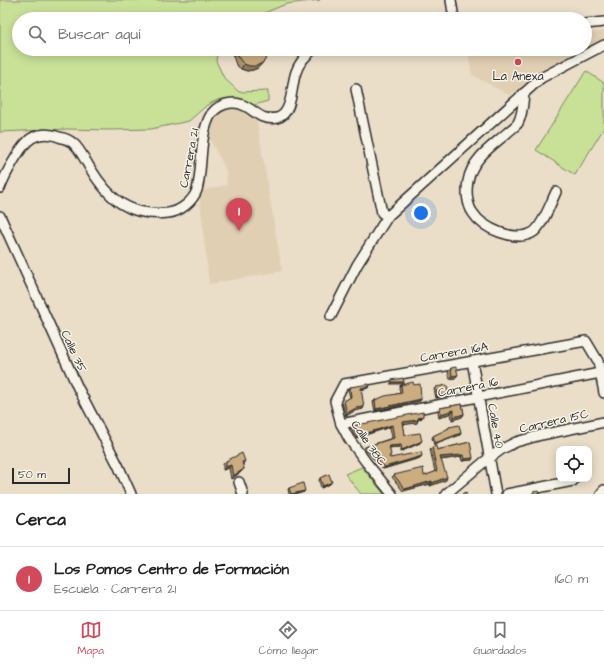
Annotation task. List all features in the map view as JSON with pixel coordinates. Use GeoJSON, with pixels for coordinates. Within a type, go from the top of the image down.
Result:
{"type":"FeatureCollection","features":[{"type":"Feature","properties":{"kind":"street"},"geometry":{"type":"LineString","coordinates":[[451,0],[453,12]]}},
{"type":"Feature","properties":{"kind":"street"},"geometry":{"type":"LineString","coordinates":[[592,23],[604,22]]}},
{"type":"Feature","properties":{"kind":"street"},"geometry":{"type":"LineString","coordinates":[[592,51],[604,45]]}},
{"type":"Feature","properties":{"kind":"street","name":"Carrera 21"},"geometry":{"type":"LineString","coordinates":[[0,188],[12,165],[28,141],[36,136],[46,134],[55,135],[73,143],[98,182],[110,196],[126,208],[148,209],[168,213],[176,212],[185,206],[197,190],[203,140],[209,118],[214,111],[229,103],[236,103],[245,106],[261,117],[278,118],[282,116],[290,105],[296,72],[305,56]]}},
{"type":"Feature","properties":{"kind":"street"},"geometry":{"type":"LineString","coordinates":[[331,316],[357,265],[388,216],[541,78],[583,56]]}},
{"type":"Feature","properties":{"kind":"street"},"geometry":{"type":"LineString","coordinates":[[356,89],[382,213],[388,216]]}},
{"type":"Feature","properties":{"kind":"street"},"geometry":{"type":"LineString","coordinates":[[524,93],[523,107],[518,123],[483,153],[472,165],[467,182],[467,200],[473,214],[486,226],[514,237],[523,237],[533,232],[539,226],[556,192]]}},
{"type":"Feature","properties":{"kind":"street","name":"Calle 35"},"geometry":{"type":"LineString","coordinates":[[0,216],[78,388],[132,494]]}},
{"type":"Feature","properties":{"kind":"street","name":"Carrera 16A"},"geometry":{"type":"LineString","coordinates":[[335,400],[344,384],[586,341],[598,361],[600,373]]}},
{"type":"Feature","properties":{"kind":"street","name":"Calle 40"},"geometry":{"type":"LineString","coordinates":[[472,361],[496,494]]}},
{"type":"Feature","properties":{"kind":"street"},"geometry":{"type":"LineString","coordinates":[[600,373],[604,393]]}},
{"type":"Feature","properties":{"kind":"street","name":"Carrera 16"},"geometry":{"type":"LineString","coordinates":[[341,424],[600,373]]}},
{"type":"Feature","properties":{"kind":"street","name":"Calle 38C"},"geometry":{"type":"LineString","coordinates":[[335,400],[341,424],[349,439],[392,494]]}},
{"type":"Feature","properties":{"kind":"street","name":"Carrera 15C"},"geometry":{"type":"LineString","coordinates":[[446,494],[489,458],[516,442],[541,435],[604,422]]}},
{"type":"Feature","properties":{"kind":"street"},"geometry":{"type":"LineString","coordinates":[[239,482],[243,494]]}},
{"type":"Feature","properties":{"kind":"street"},"geometry":{"type":"LineString","coordinates":[[507,494],[568,482]]}},
{"type":"Feature","properties":{"kind":"street"},"geometry":{"type":"LineString","coordinates":[[601,494],[604,490]]}},
{"type":"Feature","properties":{"kind":"shaded area","name":"La Anexa"},"geometry":{"type":"Polygon","coordinates":[[[604,31],[604,41],[592,48],[592,32],[604,31]]]}},
{"type":"Feature","properties":{"kind":"shaded area","name":"La Anexa"},"geometry":{"type":"Polygon","coordinates":[[[468,56],[578,56],[509,95],[472,75],[468,56]]]}},
{"type":"Feature","properties":{"kind":"shaded area"},"geometry":{"type":"Polygon","coordinates":[[[232,109],[243,111],[257,121],[282,271],[209,284],[199,191],[227,185],[226,170],[207,134],[216,113],[232,109]]]}},
{"type":"Feature","properties":{"kind":"green space"},"geometry":{"type":"Polygon","coordinates":[[[0,0],[320,0],[286,4],[267,12],[12,12],[12,56],[217,56],[216,61],[224,78],[239,92],[268,91],[268,101],[251,106],[220,99],[207,105],[189,121],[151,129],[68,129],[0,132],[0,0]]]}},
{"type":"Feature","properties":{"kind":"green space"},"geometry":{"type":"Polygon","coordinates":[[[586,71],[604,83],[604,128],[575,175],[536,150],[586,71]]]}},
{"type":"Feature","properties":{"kind":"green space"},"geometry":{"type":"Polygon","coordinates":[[[362,467],[384,494],[361,494],[345,474],[362,467]]]}},
{"type":"Feature","properties":{"kind":"building"},"geometry":{"type":"Polygon","coordinates":[[[238,56],[267,56],[262,63],[256,66],[244,64],[238,56]]]}},
{"type":"Feature","properties":{"kind":"building"},"geometry":{"type":"Polygon","coordinates":[[[456,367],[458,375],[452,376],[451,368],[456,367]]]}},
{"type":"Feature","properties":{"kind":"building"},"geometry":{"type":"Polygon","coordinates":[[[403,378],[404,382],[392,382],[391,380],[403,378]]]}},
{"type":"Feature","properties":{"kind":"building"},"geometry":{"type":"Polygon","coordinates":[[[413,382],[414,385],[420,384],[421,399],[376,409],[375,400],[385,396],[402,393],[401,385],[413,382]]]}},
{"type":"Feature","properties":{"kind":"building"},"geometry":{"type":"Polygon","coordinates":[[[369,384],[370,386],[361,388],[364,407],[356,408],[347,413],[344,401],[351,397],[350,387],[369,384]]]}},
{"type":"Feature","properties":{"kind":"building"},"geometry":{"type":"Polygon","coordinates":[[[447,385],[449,394],[437,396],[436,387],[447,385]]]}},
{"type":"Feature","properties":{"kind":"building"},"geometry":{"type":"Polygon","coordinates":[[[462,404],[464,414],[454,417],[454,410],[441,414],[440,408],[462,404]]]}},
{"type":"Feature","properties":{"kind":"building"},"geometry":{"type":"Polygon","coordinates":[[[423,412],[423,416],[418,418],[418,420],[403,422],[405,435],[420,433],[422,441],[402,450],[401,445],[389,446],[391,455],[389,456],[390,458],[421,452],[422,456],[385,467],[365,447],[394,438],[392,425],[358,436],[352,426],[423,412]]]}},
{"type":"Feature","properties":{"kind":"building"},"geometry":{"type":"Polygon","coordinates":[[[459,425],[461,433],[435,443],[433,436],[449,427],[459,425]]]}},
{"type":"Feature","properties":{"kind":"building"},"geometry":{"type":"Polygon","coordinates":[[[470,442],[473,458],[464,459],[463,455],[440,457],[447,477],[432,483],[432,481],[405,489],[394,475],[423,468],[424,476],[437,471],[432,447],[436,446],[437,450],[470,442]]]}},
{"type":"Feature","properties":{"kind":"building"},"geometry":{"type":"Polygon","coordinates":[[[242,453],[245,461],[242,462],[244,469],[233,476],[231,465],[226,467],[226,461],[242,453]]]}},
{"type":"Feature","properties":{"kind":"building"},"geometry":{"type":"Polygon","coordinates":[[[329,474],[332,482],[323,486],[320,478],[329,474]]]}},
{"type":"Feature","properties":{"kind":"building"},"geometry":{"type":"Polygon","coordinates":[[[303,483],[305,491],[291,494],[289,488],[303,483]]]}},
{"type":"Feature","properties":{"kind":"building"},"geometry":{"type":"Polygon","coordinates":[[[539,491],[540,494],[533,494],[533,492],[539,491]]]}},
{"type":"Feature","properties":{"kind":"place","name":"La Anexa"},"geometry":{"type":"Point","coordinates":[518,62]}},
{"type":"Feature","properties":{"kind":"place","name":"Los Pomos Centro de Formación"},"geometry":{"type":"Point","coordinates":[239,231]}}]}
